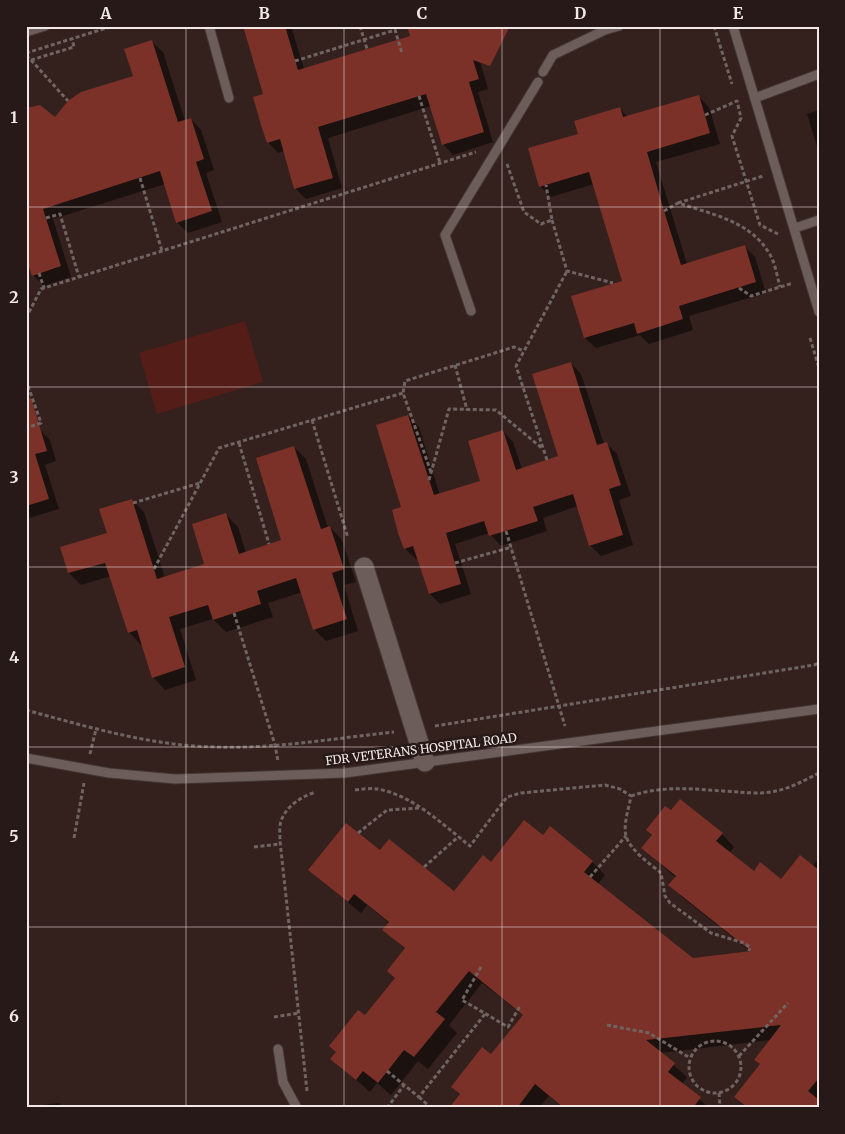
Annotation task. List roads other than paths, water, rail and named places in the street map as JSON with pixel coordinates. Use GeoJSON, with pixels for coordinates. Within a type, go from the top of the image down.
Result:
{"type":"FeatureCollection","features":[{"type":"Feature","properties":{"kind":"street"},"geometry":{"type":"LineString","coordinates":[[364,567],[425,762]]}},
{"type":"Feature","properties":{"kind":"lane"},"geometry":{"type":"LineString","coordinates":[[26,32],[45,26]]}},
{"type":"Feature","properties":{"kind":"lane"},"geometry":{"type":"LineString","coordinates":[[209,26],[229,98]]}},
{"type":"Feature","properties":{"kind":"lane"},"geometry":{"type":"LineString","coordinates":[[543,72],[553,55],[605,30],[619,26]]}},
{"type":"Feature","properties":{"kind":"lane"},"geometry":{"type":"LineString","coordinates":[[733,26],[819,312]]}},
{"type":"Feature","properties":{"kind":"lane"},"geometry":{"type":"LineString","coordinates":[[755,98],[819,74]]}},
{"type":"Feature","properties":{"kind":"lane"},"geometry":{"type":"LineString","coordinates":[[471,311],[445,235],[538,82]]}},
{"type":"Feature","properties":{"kind":"lane"},"geometry":{"type":"LineString","coordinates":[[795,228],[819,220]]}},
{"type":"Feature","properties":{"kind":"lane","name":"FDR VETERANS HOSPITAL ROAD"},"geometry":{"type":"LineString","coordinates":[[26,758],[109,773],[175,779],[345,772],[819,709]]}},
{"type":"Feature","properties":{"kind":"lane"},"geometry":{"type":"LineString","coordinates":[[278,1049],[283,1082],[297,1108]]}}]}
